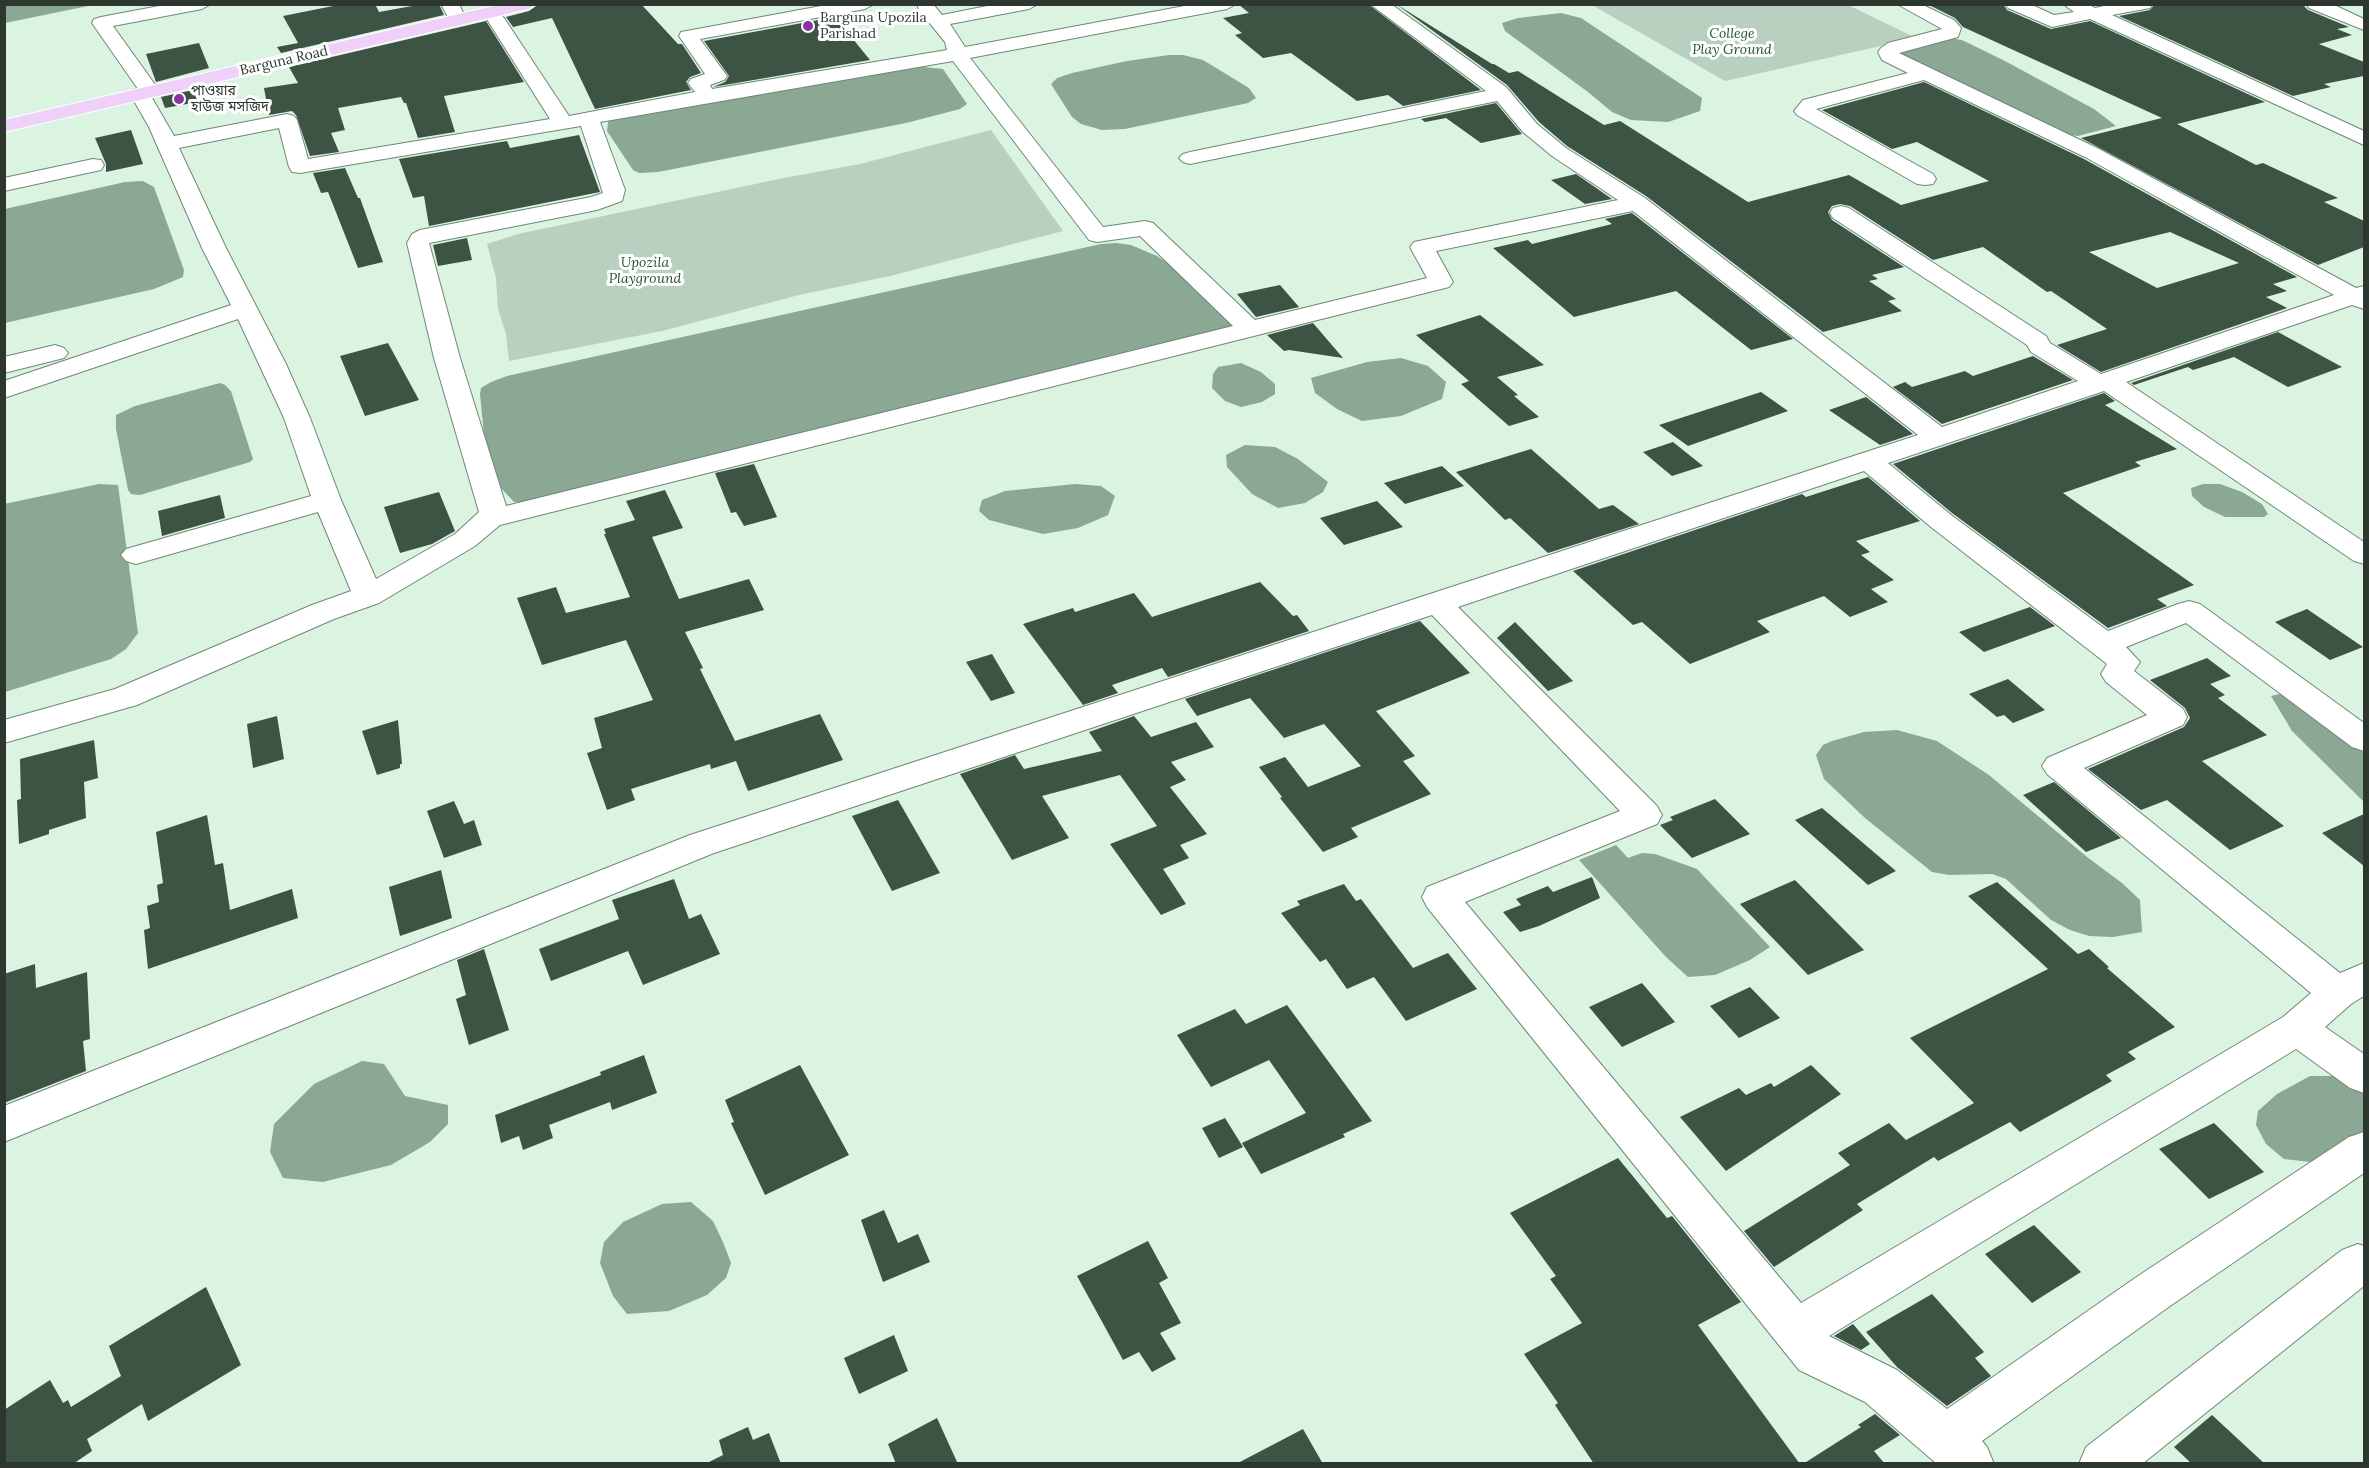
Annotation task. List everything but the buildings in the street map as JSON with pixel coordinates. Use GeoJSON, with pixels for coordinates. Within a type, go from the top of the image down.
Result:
{"type":"FeatureCollection","features":[{"type":"Feature","properties":{"kind":"main road","name":"Barguna Road"},"geometry":{"type":"LineString","coordinates":[[4,118],[143,90],[496,9],[528,4]]}},
{"type":"Feature","properties":{"kind":"main road","name":"Barguna Road"},"geometry":{"type":"LineString","coordinates":[[4,126],[453,10],[496,9]]}},
{"type":"Feature","properties":{"kind":"street"},"geometry":{"type":"LineString","coordinates":[[202,4],[101,23],[143,90],[273,364],[368,596]]}},
{"type":"Feature","properties":{"kind":"street"},"geometry":{"type":"LineString","coordinates":[[707,96],[698,83],[717,76],[688,36],[865,4]]}},
{"type":"Feature","properties":{"kind":"street"},"geometry":{"type":"LineString","coordinates":[[924,4],[954,41],[958,54],[1050,177],[1097,235],[1145,228],[1250,329]]}},
{"type":"Feature","properties":{"kind":"street"},"geometry":{"type":"LineString","coordinates":[[938,21],[1029,4]]}},
{"type":"Feature","properties":{"kind":"street"},"geometry":{"type":"LineString","coordinates":[[167,144],[287,120],[300,167],[707,96],[884,68],[1227,4]]}},
{"type":"Feature","properties":{"kind":"street"},"geometry":{"type":"LineString","coordinates":[[1379,4],[1502,94],[1530,128],[1560,152],[1637,203],[1939,438]]}},
{"type":"Feature","properties":{"kind":"street"},"geometry":{"type":"LineString","coordinates":[[1906,4],[1952,28],[1951,33],[1895,47],[1888,52],[1889,56],[2092,153],[2361,297]]}},
{"type":"Feature","properties":{"kind":"street"},"geometry":{"type":"LineString","coordinates":[[2014,4],[2052,21],[2144,4]]}},
{"type":"Feature","properties":{"kind":"street"},"geometry":{"type":"LineString","coordinates":[[2072,4],[2364,139]]}},
{"type":"Feature","properties":{"kind":"street"},"geometry":{"type":"LineString","coordinates":[[2315,4],[2364,26]]}},
{"type":"Feature","properties":{"kind":"street"},"geometry":{"type":"LineString","coordinates":[[490,519],[493,512],[447,358],[418,243],[424,237],[597,203],[614,196],[614,190],[576,120],[496,9]]}},
{"type":"Feature","properties":{"kind":"street"},"geometry":{"type":"LineString","coordinates":[[1925,179],[1804,111],[1810,104],[1926,74]]}},
{"type":"Feature","properties":{"kind":"street"},"geometry":{"type":"LineString","coordinates":[[1190,158],[1502,94]]}},
{"type":"Feature","properties":{"kind":"street"},"geometry":{"type":"LineString","coordinates":[[4,185],[93,165]]}},
{"type":"Feature","properties":{"kind":"street"},"geometry":{"type":"LineString","coordinates":[[4,732],[126,697],[323,612],[368,596],[465,540],[490,519],[1441,282],[1422,247],[1637,203]]}},
{"type":"Feature","properties":{"kind":"street"},"geometry":{"type":"LineString","coordinates":[[1841,213],[2037,341],[2040,347],[2103,383],[2364,555]]}},
{"type":"Feature","properties":{"kind":"street"},"geometry":{"type":"LineString","coordinates":[[4,1124],[702,844],[2361,297]]}},
{"type":"Feature","properties":{"kind":"street"},"geometry":{"type":"LineString","coordinates":[[4,365],[245,308]]}},
{"type":"Feature","properties":{"kind":"street"},"geometry":{"type":"LineString","coordinates":[[4,390],[245,308]]}},
{"type":"Feature","properties":{"kind":"street"},"geometry":{"type":"LineString","coordinates":[[1796,1331],[2297,1028],[2351,985],[2059,766],[2171,717],[2117,674],[2124,662],[2104,644],[1941,521],[1868,461]]}},
{"type":"Feature","properties":{"kind":"street"},"geometry":{"type":"LineString","coordinates":[[136,555],[327,500]]}},
{"type":"Feature","properties":{"kind":"street"},"geometry":{"type":"LineString","coordinates":[[1437,603],[1645,815],[1440,897],[1815,1354],[1881,1386],[1958,1451],[2154,1291],[2364,1150]]}},
{"type":"Feature","properties":{"kind":"street"},"geometry":{"type":"LineString","coordinates":[[2104,644],[2189,611],[2364,739]]}},
{"type":"Feature","properties":{"kind":"street"},"geometry":{"type":"LineString","coordinates":[[2297,1028],[2364,1076]]}},
{"type":"Feature","properties":{"kind":"street"},"geometry":{"type":"LineString","coordinates":[[2103,1464],[2362,1265]]}},
{"type":"Feature","properties":{"kind":"green space","name":"College Play Ground"},"geometry":{"type":"Polygon","coordinates":[[[1592,5],[1848,5],[1916,38],[1725,81],[1592,5]]]}},
{"type":"Feature","properties":{"kind":"green space","name":"Upozila Playground"},"geometry":{"type":"Polygon","coordinates":[[[991,130],[1063,231],[890,276],[799,295],[662,331],[509,361],[506,334],[498,309],[496,278],[487,244],[518,234],[860,164],[991,130]]]}},
{"type":"Feature","properties":{"kind":"shaded area"},"geometry":{"type":"Polygon","coordinates":[[[5,4],[93,4],[93,5],[5,23],[5,4]]]}},
{"type":"Feature","properties":{"kind":"shaded area"},"geometry":{"type":"Polygon","coordinates":[[[1561,13],[1581,18],[1702,98],[1700,111],[1668,122],[1631,120],[1612,112],[1505,31],[1502,23],[1518,18],[1561,13]]]}},
{"type":"Feature","properties":{"kind":"shaded area"},"geometry":{"type":"Polygon","coordinates":[[[1950,38],[1962,40],[2003,60],[2094,109],[2116,126],[2078,136],[2062,134],[1895,52],[1950,38]]]}},
{"type":"Feature","properties":{"kind":"shaded area"},"geometry":{"type":"Polygon","coordinates":[[[1169,55],[1183,55],[1203,60],[1249,88],[1256,98],[1248,103],[1125,129],[1102,130],[1081,124],[1072,117],[1051,84],[1057,78],[1072,73],[1169,55]]]}},
{"type":"Feature","properties":{"kind":"shaded area"},"geometry":{"type":"Polygon","coordinates":[[[924,67],[943,69],[967,104],[960,109],[906,123],[658,172],[639,173],[633,170],[607,131],[608,122],[612,118],[683,104],[924,67]]]}},
{"type":"Feature","properties":{"kind":"shaded area"},"geometry":{"type":"Polygon","coordinates":[[[143,181],[154,187],[184,270],[183,277],[154,289],[5,323],[5,209],[125,182],[143,181]]]}},
{"type":"Feature","properties":{"kind":"shaded area"},"geometry":{"type":"Polygon","coordinates":[[[1101,244],[1131,245],[1157,256],[1191,279],[1233,322],[1233,328],[538,503],[514,502],[500,487],[484,435],[480,394],[481,388],[491,382],[507,376],[1101,244]]]}},
{"type":"Feature","properties":{"kind":"shaded area"},"geometry":{"type":"Polygon","coordinates":[[[1401,358],[1428,366],[1446,382],[1442,399],[1401,416],[1362,421],[1337,409],[1315,393],[1311,378],[1367,362],[1401,358]]]}},
{"type":"Feature","properties":{"kind":"shaded area"},"geometry":{"type":"Polygon","coordinates":[[[1241,363],[1261,372],[1275,384],[1275,394],[1262,402],[1241,407],[1225,401],[1212,388],[1213,374],[1218,367],[1241,363]]]}},
{"type":"Feature","properties":{"kind":"shaded area"},"geometry":{"type":"Polygon","coordinates":[[[220,383],[231,391],[253,459],[250,462],[140,495],[131,494],[128,490],[116,429],[116,415],[135,406],[220,383]]]}},
{"type":"Feature","properties":{"kind":"shaded area"},"geometry":{"type":"Polygon","coordinates":[[[1245,445],[1275,447],[1298,459],[1328,482],[1323,492],[1305,503],[1278,508],[1252,494],[1227,467],[1226,455],[1245,445]]]}},
{"type":"Feature","properties":{"kind":"shaded area"},"geometry":{"type":"Polygon","coordinates":[[[99,484],[118,485],[138,633],[126,649],[111,659],[5,692],[4,504],[99,484]]]}},
{"type":"Feature","properties":{"kind":"shaded area"},"geometry":{"type":"Polygon","coordinates":[[[1075,484],[1101,486],[1115,496],[1108,515],[1078,528],[1043,534],[989,520],[979,511],[982,500],[1005,491],[1075,484]]]}},
{"type":"Feature","properties":{"kind":"shaded area"},"geometry":{"type":"Polygon","coordinates":[[[2203,484],[2220,484],[2242,492],[2262,504],[2268,514],[2264,517],[2225,517],[2204,507],[2192,496],[2191,488],[2203,484]]]}},
{"type":"Feature","properties":{"kind":"shaded area"},"geometry":{"type":"Polygon","coordinates":[[[2284,693],[2364,748],[2364,802],[2292,731],[2271,696],[2284,693]]]}},
{"type":"Feature","properties":{"kind":"shaded area"},"geometry":{"type":"Polygon","coordinates":[[[1897,730],[1937,741],[1989,775],[2087,857],[2122,883],[2140,900],[2142,932],[2113,937],[2089,936],[2070,930],[2051,920],[2006,879],[1992,874],[1949,875],[1932,872],[1865,818],[1824,779],[1816,755],[1823,745],[1832,741],[1864,732],[1897,730]]]}},
{"type":"Feature","properties":{"kind":"shaded area"},"geometry":{"type":"Polygon","coordinates":[[[1616,845],[1628,858],[1642,853],[1655,854],[1697,869],[1770,947],[1750,960],[1715,975],[1688,977],[1666,957],[1579,860],[1616,845]]]}},
{"type":"Feature","properties":{"kind":"shaded area"},"geometry":{"type":"Polygon","coordinates":[[[362,1061],[384,1064],[405,1096],[448,1105],[448,1124],[430,1142],[391,1165],[323,1182],[283,1178],[270,1152],[274,1124],[314,1084],[362,1061]]]}},
{"type":"Feature","properties":{"kind":"shaded area"},"geometry":{"type":"Polygon","coordinates":[[[2310,1076],[2333,1076],[2361,1088],[2364,1093],[2364,1140],[2352,1151],[2319,1163],[2284,1159],[2266,1144],[2256,1125],[2258,1111],[2277,1094],[2310,1076]]]}},
{"type":"Feature","properties":{"kind":"shaded area"},"geometry":{"type":"Polygon","coordinates":[[[691,1202],[713,1221],[723,1242],[731,1263],[726,1278],[707,1295],[669,1311],[627,1314],[613,1296],[600,1263],[604,1242],[623,1222],[662,1204],[691,1202]]]}},
{"type":"Feature","properties":{"kind":"place","name":"Barguna Upozila Parishad"},"geometry":{"type":"Point","coordinates":[808,26]}},
{"type":"Feature","properties":{"kind":"place","name":"পাওয়ার হাউজ মসজিদ"},"geometry":{"type":"Point","coordinates":[179,99]}}]}
